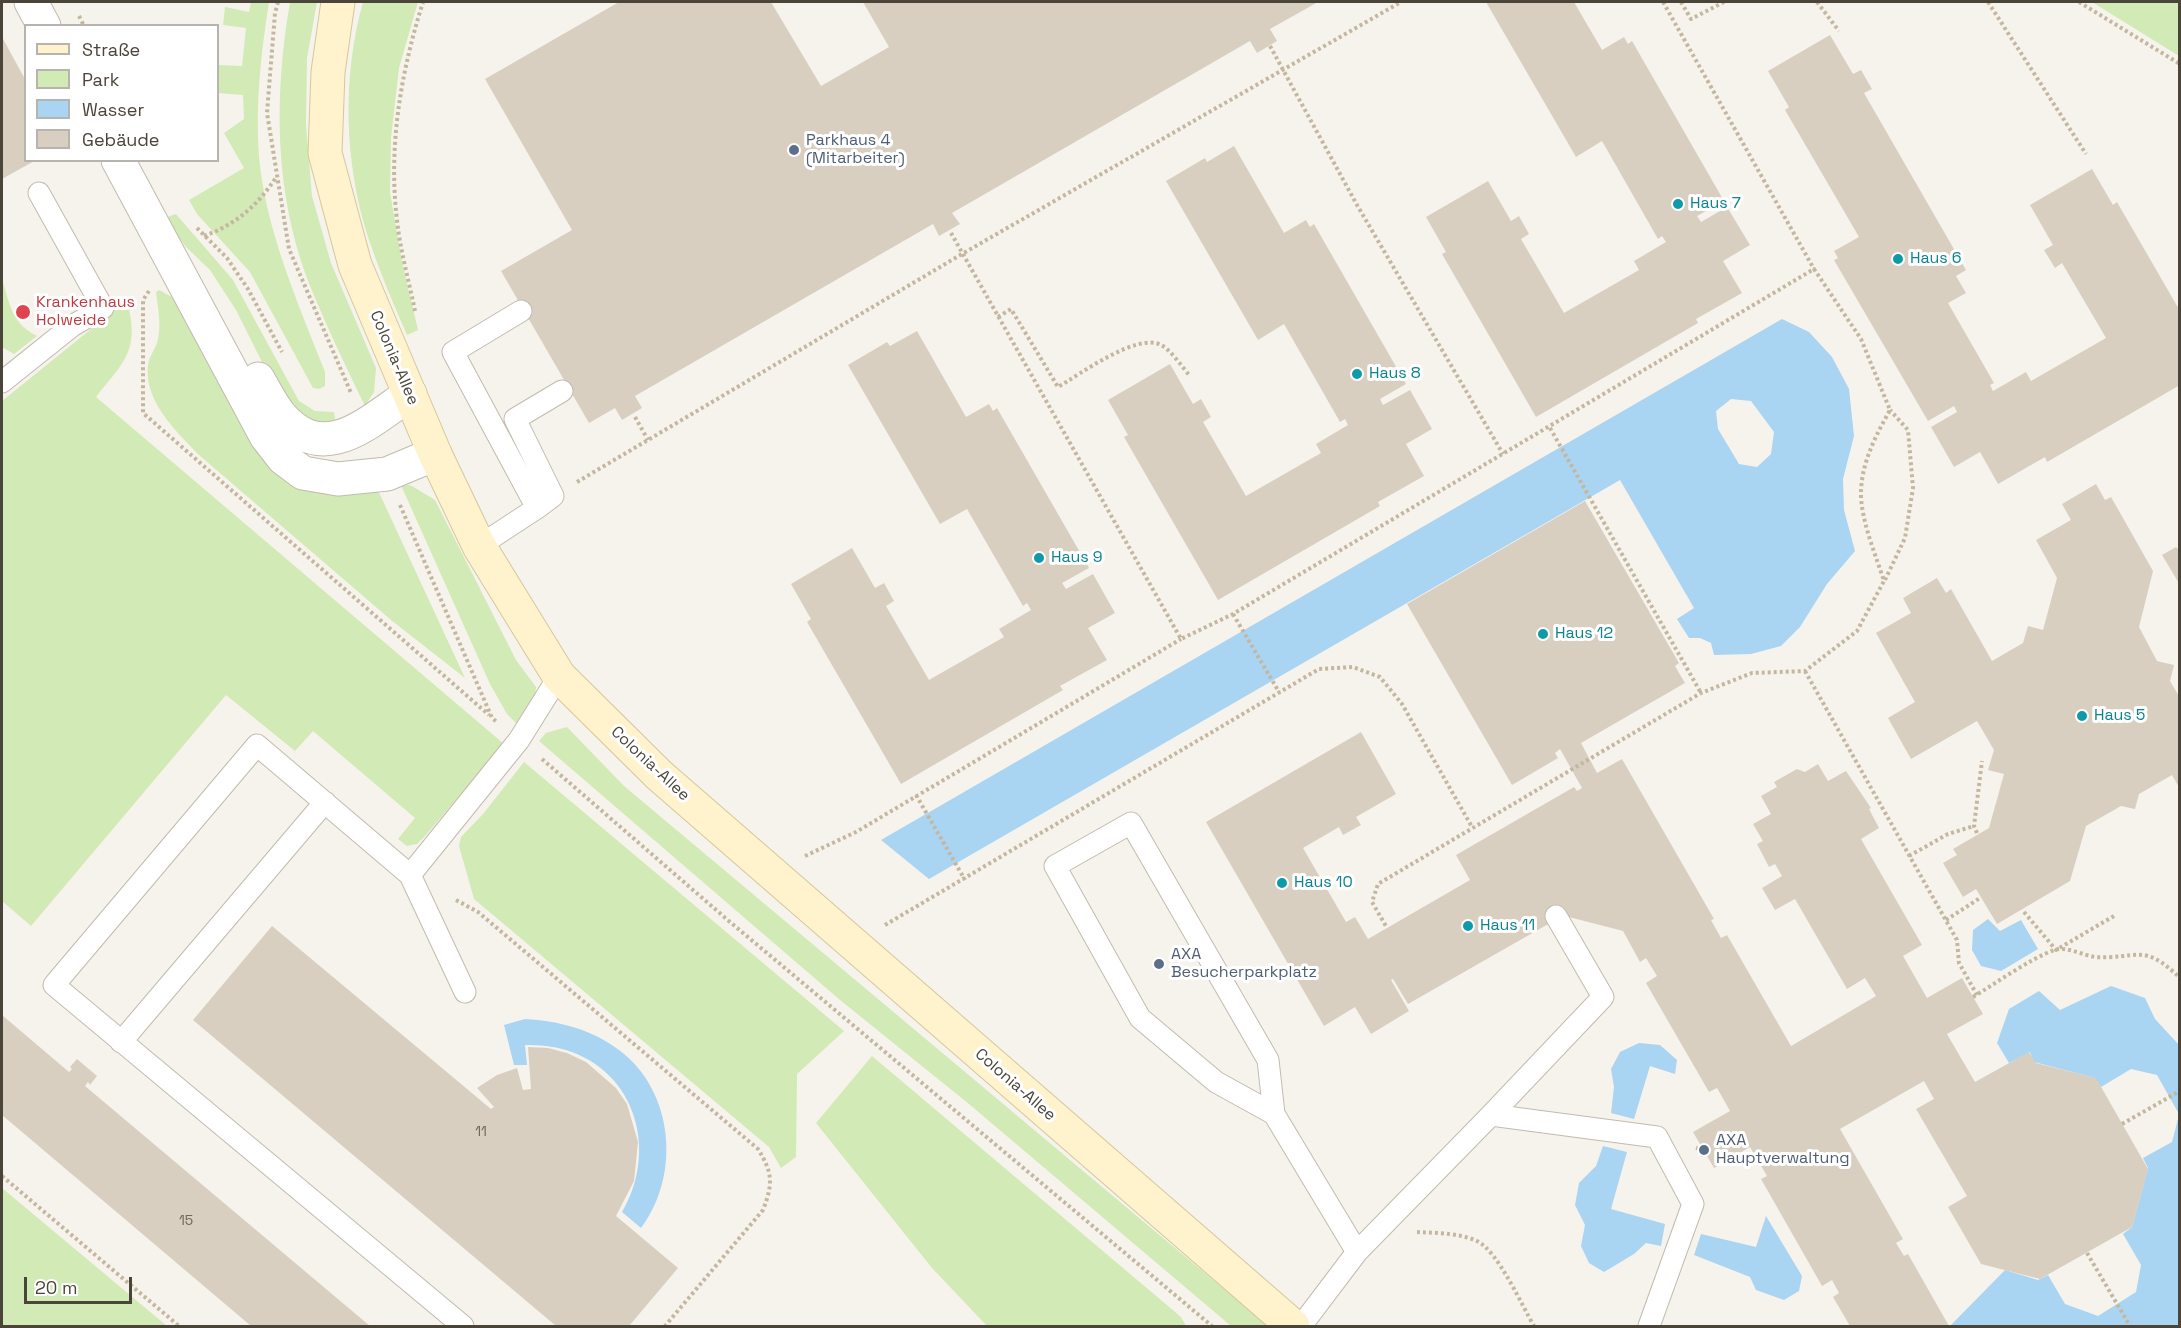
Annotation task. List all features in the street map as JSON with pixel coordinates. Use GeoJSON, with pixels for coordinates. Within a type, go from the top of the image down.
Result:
{"type":"FeatureCollection","features":[{"type":"Feature","properties":{"kind":"main road","name":"Colonia-Allee"},"geometry":{"type":"LineString","coordinates":[[338,2],[328,72],[326,153],[354,265],[435,453],[479,546],[559,676],[659,775],[1293,1326]]}},
{"type":"Feature","properties":{"kind":"street"},"geometry":{"type":"LineString","coordinates":[[31,2],[44,24]]}},
{"type":"Feature","properties":{"kind":"street"},"geometry":{"type":"LineString","coordinates":[[119,162],[266,436],[283,459],[303,474],[338,479],[387,474],[435,453]]}},
{"type":"Feature","properties":{"kind":"street"},"geometry":{"type":"LineString","coordinates":[[210,329],[258,379],[280,415],[301,435],[323,441],[350,434],[410,394]]}},
{"type":"Feature","properties":{"kind":"lane"},"geometry":{"type":"LineString","coordinates":[[2,382],[72,326],[103,308],[39,193]]}},
{"type":"Feature","properties":{"kind":"lane"},"geometry":{"type":"LineString","coordinates":[[521,311],[453,352],[545,502]]}},
{"type":"Feature","properties":{"kind":"lane"},"geometry":{"type":"LineString","coordinates":[[545,502],[516,419],[562,391]]}},
{"type":"Feature","properties":{"kind":"lane"},"geometry":{"type":"LineString","coordinates":[[479,546],[545,502]]}},
{"type":"Feature","properties":{"kind":"lane"},"geometry":{"type":"LineString","coordinates":[[410,875],[519,740],[559,676]]}},
{"type":"Feature","properties":{"kind":"lane"},"geometry":{"type":"LineString","coordinates":[[463,1326],[54,985],[257,745],[410,875],[465,992]]}},
{"type":"Feature","properties":{"kind":"lane"},"geometry":{"type":"LineString","coordinates":[[121,1042],[325,802]]}},
{"type":"Feature","properties":{"kind":"lane"},"geometry":{"type":"LineString","coordinates":[[1274,1114],[1216,1082],[1140,1018],[1055,866],[1131,822],[1268,1059],[1274,1114],[1357,1252]]}},
{"type":"Feature","properties":{"kind":"lane"},"geometry":{"type":"LineString","coordinates":[[1300,1326],[1357,1252],[1377,1230],[1603,997],[1556,916]]}},
{"type":"Feature","properties":{"kind":"lane"},"geometry":{"type":"LineString","coordinates":[[1491,1115],[1657,1137],[1693,1204],[1649,1326]]}},
{"type":"Feature","properties":{"kind":"path"},"geometry":{"type":"LineString","coordinates":[[416,313],[397,221],[393,165],[403,79],[423,2]]}},
{"type":"Feature","properties":{"kind":"path"},"geometry":{"type":"LineString","coordinates":[[545,502],[962,254],[1401,2]]}},
{"type":"Feature","properties":{"kind":"path"},"geometry":{"type":"LineString","coordinates":[[1387,928],[1372,902],[1378,884],[1701,693],[1752,673],[1805,671],[1857,631],[1905,538],[1913,488],[1908,430],[1890,410],[1861,339],[1815,269],[1663,2]]}},
{"type":"Feature","properties":{"kind":"path"},"geometry":{"type":"LineString","coordinates":[[1681,2],[1691,19],[1724,2]]}},
{"type":"Feature","properties":{"kind":"path"},"geometry":{"type":"LineString","coordinates":[[1817,2],[1839,31]]}},
{"type":"Feature","properties":{"kind":"path"},"geometry":{"type":"LineString","coordinates":[[1988,2],[2086,154]]}},
{"type":"Feature","properties":{"kind":"path"},"geometry":{"type":"LineString","coordinates":[[2079,2],[2180,64]]}},
{"type":"Feature","properties":{"kind":"path"},"geometry":{"type":"LineString","coordinates":[[1270,46],[1437,344],[1503,454]]}},
{"type":"Feature","properties":{"kind":"path"},"geometry":{"type":"LineString","coordinates":[[204,236],[230,224],[251,210],[277,176]]}},
{"type":"Feature","properties":{"kind":"path"},"geometry":{"type":"LineString","coordinates":[[192,218],[204,236],[227,258],[248,289],[287,360]]}},
{"type":"Feature","properties":{"kind":"path"},"geometry":{"type":"LineString","coordinates":[[951,233],[1181,639]]}},
{"type":"Feature","properties":{"kind":"path"},"geometry":{"type":"LineString","coordinates":[[172,258],[143,300],[143,413],[492,718]]}},
{"type":"Feature","properties":{"kind":"path"},"geometry":{"type":"LineString","coordinates":[[771,872],[856,832],[1181,639],[1233,614],[1550,428],[1815,269]]}},
{"type":"Feature","properties":{"kind":"path"},"geometry":{"type":"LineString","coordinates":[[998,317],[1011,309],[1058,387],[1125,348],[1142,342],[1161,345],[1190,376]]}},
{"type":"Feature","properties":{"kind":"path"},"geometry":{"type":"LineString","coordinates":[[342,398],[352,395]]}},
{"type":"Feature","properties":{"kind":"path"},"geometry":{"type":"LineString","coordinates":[[1884,581],[1869,533],[1861,492],[1872,442],[1890,410]]}},
{"type":"Feature","properties":{"kind":"path"},"geometry":{"type":"LineString","coordinates":[[635,417],[648,440]]}},
{"type":"Feature","properties":{"kind":"path"},"geometry":{"type":"LineString","coordinates":[[1550,428],[1596,505],[1701,693]]}},
{"type":"Feature","properties":{"kind":"path"},"geometry":{"type":"LineString","coordinates":[[1233,614],[1279,692]]}},
{"type":"Feature","properties":{"kind":"path"},"geometry":{"type":"LineString","coordinates":[[853,944],[931,897],[965,880],[1319,669],[1353,667],[1380,677],[1402,704],[1472,827]]}},
{"type":"Feature","properties":{"kind":"path"},"geometry":{"type":"LineString","coordinates":[[1805,671],[1957,940],[1959,963],[1975,996],[2114,916]]}},
{"type":"Feature","properties":{"kind":"path"},"geometry":{"type":"LineString","coordinates":[[1977,834],[1974,826],[1982,761]]}},
{"type":"Feature","properties":{"kind":"path"},"geometry":{"type":"LineString","coordinates":[[916,795],[965,880]]}},
{"type":"Feature","properties":{"kind":"path"},"geometry":{"type":"LineString","coordinates":[[1909,856],[1948,834],[1974,826]]}},
{"type":"Feature","properties":{"kind":"path"},"geometry":{"type":"LineString","coordinates":[[410,875],[478,912],[758,1149],[769,1167],[771,1190],[763,1210],[665,1326]]}},
{"type":"Feature","properties":{"kind":"path"},"geometry":{"type":"LineString","coordinates":[[1946,920],[1980,898]]}},
{"type":"Feature","properties":{"kind":"path"},"geometry":{"type":"LineString","coordinates":[[2024,912],[2055,950],[2074,951],[2094,957],[2136,953],[2162,961],[2180,978]]}},
{"type":"Feature","properties":{"kind":"path"},"geometry":{"type":"LineString","coordinates":[[2122,1124],[2180,1091]]}},
{"type":"Feature","properties":{"kind":"path"},"geometry":{"type":"LineString","coordinates":[[2,1176],[179,1326]]}},
{"type":"Feature","properties":{"kind":"path"},"geometry":{"type":"LineString","coordinates":[[1377,1230],[1450,1234],[1479,1242],[1493,1256],[1534,1326]]}},
{"type":"Feature","properties":{"kind":"path"},"geometry":{"type":"LineString","coordinates":[[2087,1254],[2130,1326]]}},
{"type":"Feature","properties":{"kind":"green space"},"geometry":{"type":"Polygon","coordinates":[[[251,2],[269,2],[258,98],[259,157],[268,212],[284,266],[325,372],[325,386],[319,389],[313,388],[250,272],[197,214],[189,200],[244,168],[224,133],[244,119],[243,95],[219,93],[219,65],[242,66],[246,28],[223,25],[225,7],[249,12],[251,2]]]}},
{"type":"Feature","properties":{"kind":"green space"},"geometry":{"type":"Polygon","coordinates":[[[290,2],[317,2],[307,58],[306,125],[312,196],[331,263],[376,368],[374,392],[365,406],[308,281],[289,213],[280,143],[280,107],[281,72],[290,2]]]}},
{"type":"Feature","properties":{"kind":"green space"},"geometry":{"type":"Polygon","coordinates":[[[363,2],[418,2],[399,68],[391,138],[390,192],[402,262],[418,330],[407,335],[368,237],[354,179],[350,149],[349,90],[356,31],[363,2]]]}},
{"type":"Feature","properties":{"kind":"green space"},"geometry":{"type":"Polygon","coordinates":[[[2092,2],[2179,2],[2179,56],[2092,2]]]}},
{"type":"Feature","properties":{"kind":"green space"},"geometry":{"type":"Polygon","coordinates":[[[176,214],[233,280],[299,401],[315,411],[334,412],[336,425],[327,427],[291,410],[268,374],[236,310],[210,270],[186,247],[164,218],[176,214]]]}},
{"type":"Feature","properties":{"kind":"green space"},"geometry":{"type":"Polygon","coordinates":[[[2,279],[17,319],[28,331],[37,336],[14,354],[2,347],[2,279]]]}},
{"type":"Feature","properties":{"kind":"green space"},"geometry":{"type":"Polygon","coordinates":[[[159,290],[174,298],[252,438],[376,486],[465,678],[391,620],[199,455],[162,413],[150,388],[148,374],[149,360],[159,331],[156,292],[159,290]]]}},
{"type":"Feature","properties":{"kind":"green space"},"geometry":{"type":"Polygon","coordinates":[[[127,300],[131,317],[131,343],[122,363],[96,397],[504,744],[425,836],[417,844],[407,846],[398,839],[415,818],[313,731],[295,751],[226,695],[31,926],[2,901],[2,401],[127,300]]]}},
{"type":"Feature","properties":{"kind":"green space"},"geometry":{"type":"Polygon","coordinates":[[[400,483],[412,486],[435,500],[516,660],[536,687],[535,699],[517,724],[507,714],[490,684],[400,483]]]}},
{"type":"Feature","properties":{"kind":"green space"},"geometry":{"type":"Polygon","coordinates":[[[567,727],[624,786],[1268,1326],[1231,1326],[969,1104],[840,1000],[539,741],[546,733],[567,727]]]}},
{"type":"Feature","properties":{"kind":"green space"},"geometry":{"type":"Polygon","coordinates":[[[524,762],[844,1031],[797,1074],[796,1157],[781,1168],[769,1147],[474,899],[459,846],[461,837],[483,814],[524,762]]]}},
{"type":"Feature","properties":{"kind":"green space"},"geometry":{"type":"Polygon","coordinates":[[[872,1056],[1181,1317],[1186,1326],[987,1326],[932,1268],[816,1123],[872,1056]]]}},
{"type":"Feature","properties":{"kind":"green space"},"geometry":{"type":"Polygon","coordinates":[[[2,1188],[167,1326],[2,1326],[2,1188]]]}},
{"type":"Feature","properties":{"kind":"water"},"geometry":{"type":"Polygon","coordinates":[[[1782,319],[1809,332],[1832,357],[1849,389],[1854,436],[1843,479],[1844,510],[1855,551],[1827,584],[1800,627],[1781,646],[1751,654],[1714,655],[1711,643],[1700,638],[1689,638],[1677,619],[1694,608],[1620,480],[929,879],[881,840],[1782,319]],[[1731,399],[1716,411],[1718,429],[1739,464],[1757,467],[1771,454],[1774,432],[1751,401],[1731,399]]]}},
{"type":"Feature","properties":{"kind":"water"},"geometry":{"type":"Polygon","coordinates":[[[1988,919],[2000,931],[2021,920],[2038,949],[2001,971],[1981,966],[1972,950],[1973,930],[1988,919]]]}},
{"type":"Feature","properties":{"kind":"water"},"geometry":{"type":"Polygon","coordinates":[[[2111,986],[2145,998],[2155,1019],[2179,1045],[2179,1114],[2157,1075],[2131,1069],[2101,1087],[2095,1078],[2034,1062],[2030,1052],[2009,1063],[1997,1043],[2009,1009],[2039,991],[2060,1010],[2111,986]]]}},
{"type":"Feature","properties":{"kind":"water"},"geometry":{"type":"Polygon","coordinates":[[[525,1019],[574,1027],[608,1043],[637,1067],[651,1088],[661,1110],[666,1134],[666,1159],[662,1184],[654,1207],[641,1228],[622,1212],[633,1189],[638,1164],[639,1140],[634,1117],[624,1095],[610,1076],[590,1061],[566,1050],[525,1045],[527,1065],[514,1065],[504,1025],[525,1019]]]}},
{"type":"Feature","properties":{"kind":"water"},"geometry":{"type":"Polygon","coordinates":[[[1639,1043],[1660,1045],[1677,1060],[1675,1074],[1650,1066],[1634,1119],[1611,1113],[1614,1087],[1611,1069],[1620,1052],[1639,1043]]]}},
{"type":"Feature","properties":{"kind":"water"},"geometry":{"type":"Polygon","coordinates":[[[2179,1115],[2179,1326],[1950,1326],[2005,1270],[2038,1280],[2048,1275],[2065,1304],[2098,1316],[2136,1292],[2141,1265],[2123,1234],[2132,1227],[2148,1168],[2143,1158],[2172,1142],[2179,1115]]]}},
{"type":"Feature","properties":{"kind":"water"},"geometry":{"type":"Polygon","coordinates":[[[1603,1146],[1627,1152],[1611,1209],[1665,1224],[1661,1246],[1646,1243],[1634,1254],[1604,1272],[1589,1263],[1581,1246],[1585,1225],[1575,1205],[1579,1183],[1596,1166],[1603,1146]]]}},
{"type":"Feature","properties":{"kind":"water"},"geometry":{"type":"Polygon","coordinates":[[[1766,1216],[1802,1276],[1799,1291],[1784,1300],[1756,1290],[1750,1277],[1694,1255],[1701,1234],[1756,1247],[1766,1216]]]}},
{"type":"Feature","properties":{"kind":"building","name":"Parkhaus 4 (Mitarbeiter)"},"geometry":{"type":"Polygon","coordinates":[[[619,2],[771,2],[821,86],[889,47],[863,2],[1318,2],[1270,29],[1277,41],[1257,53],[1250,41],[952,213],[960,224],[939,236],[933,224],[635,396],[642,408],[622,420],[615,408],[589,423],[501,271],[572,230],[485,79],[619,2]]]}},
{"type":"Feature","properties":{"kind":"building","name":"Haus 7"},"geometry":{"type":"Polygon","coordinates":[[[1486,2],[1574,2],[1602,50],[1624,37],[1628,44],[1632,41],[1724,201],[1697,216],[1701,222],[1727,207],[1750,245],[1723,261],[1742,293],[1696,319],[1698,323],[1536,417],[1442,254],[1446,252],[1426,217],[1488,181],[1511,221],[1519,216],[1529,234],[1521,239],[1564,313],[1639,270],[1634,261],[1666,242],[1662,236],[1658,239],[1602,141],[1576,157],[1486,2]]]}},
{"type":"Feature","properties":{"kind":"building","name":"Haus 6"},"geometry":{"type":"Polygon","coordinates":[[[1830,35],[1853,74],[1861,70],[1872,89],[1864,93],[1966,270],[1956,276],[1966,293],[1948,303],[1994,383],[1990,385],[1993,391],[2026,372],[2031,381],[2106,338],[2062,263],[2055,268],[2044,250],[2053,245],[2030,205],[2092,169],[2113,205],[2117,202],[2180,311],[2180,385],[2047,462],[2045,457],[1998,484],[1980,452],[1954,467],[1931,427],[1957,412],[1954,406],[1928,421],[1834,260],[1838,258],[1834,251],[1859,237],[1785,110],[1789,107],[1768,71],[1830,35]]]}},
{"type":"Feature","properties":{"kind":"building"},"geometry":{"type":"Polygon","coordinates":[[[2,37],[24,77],[24,162],[32,162],[2,179],[2,37]]]}},
{"type":"Feature","properties":{"kind":"building","name":"Haus 8"},"geometry":{"type":"Polygon","coordinates":[[[1234,146],[1284,233],[1306,220],[1310,227],[1314,224],[1406,384],[1380,399],[1383,405],[1410,390],[1432,429],[1406,444],[1424,476],[1378,502],[1380,506],[1218,600],[1124,437],[1128,435],[1108,400],[1170,364],[1193,404],[1201,399],[1211,417],[1203,422],[1246,496],[1321,453],[1316,444],[1348,425],[1345,419],[1340,422],[1284,324],[1258,340],[1166,181],[1205,158],[1207,162],[1234,146]]]}},
{"type":"Feature","properties":{"kind":"building","name":"Haus 9"},"geometry":{"type":"Polygon","coordinates":[[[917,331],[966,417],[989,404],[993,411],[997,408],[1089,568],[1062,583],[1066,589],[1093,574],[1115,613],[1088,628],[1107,660],[1060,686],[1063,690],[901,784],[807,622],[811,619],[791,584],[852,548],[875,588],[884,583],[894,601],[886,606],[929,680],[1004,637],[999,629],[1031,610],[1027,603],[1023,606],[967,509],[940,524],[848,365],[887,342],[890,346],[917,331]]]}},
{"type":"Feature","properties":{"kind":"building"},"geometry":{"type":"Polygon","coordinates":[[[2096,484],[2105,500],[2111,497],[2153,571],[2139,627],[2157,661],[2174,665],[2170,681],[2180,698],[2180,789],[2172,775],[2139,794],[2135,809],[2121,806],[2086,826],[2070,881],[1997,924],[1976,889],[1963,897],[1943,863],[1957,855],[1953,849],[1989,828],[2004,774],[1988,770],[1994,750],[1977,721],[1911,759],[1888,718],[1915,702],[1876,633],[1911,613],[1903,598],[1937,578],[1946,593],[1951,589],[1992,661],[2023,643],[2028,626],[2043,630],[2057,578],[2036,540],[2071,520],[2062,504],[2096,484]]]}},
{"type":"Feature","properties":{"kind":"building"},"geometry":{"type":"Polygon","coordinates":[[[1585,501],[1679,663],[1675,666],[1685,683],[1581,743],[1597,773],[1622,759],[1714,919],[1711,920],[1721,938],[1727,935],[1791,1046],[1876,996],[1865,978],[1847,989],[1795,899],[1775,910],[1762,888],[1782,876],[1775,864],[1769,867],[1757,844],[1763,841],[1753,824],[1771,814],[1761,796],[1777,787],[1774,782],[1797,769],[1805,772],[1818,764],[1828,781],[1846,771],[1871,808],[1869,809],[1879,828],[1861,839],[1922,945],[1903,956],[1927,998],[1962,978],[1983,1014],[1947,1034],[1975,1082],[2029,1052],[2036,1063],[2096,1078],[2148,1169],[2132,1227],[2040,1279],[1981,1264],[1948,1207],[1967,1196],[1916,1109],[1934,1099],[1924,1081],[1840,1129],[1903,1239],[1896,1243],[1904,1256],[1908,1254],[1949,1326],[1850,1326],[1833,1297],[1839,1293],[1832,1280],[1822,1286],[1761,1179],[1767,1176],[1750,1147],[1714,1168],[1693,1132],[1730,1111],[1717,1088],[1709,1092],[1646,983],[1657,976],[1646,958],[1640,962],[1623,931],[1569,917],[1565,910],[1548,920],[1550,923],[1408,1004],[1393,979],[1391,980],[1409,1011],[1371,1034],[1355,1007],[1324,1026],[1206,822],[1361,732],[1396,794],[1356,817],[1361,825],[1343,835],[1339,827],[1303,848],[1346,922],[1355,917],[1368,939],[1470,880],[1456,855],[1574,787],[1577,791],[1582,788],[1560,749],[1555,753],[1558,758],[1512,785],[1407,604],[1585,501]]]}},
{"type":"Feature","properties":{"kind":"building"},"geometry":{"type":"Polygon","coordinates":[[[2176,547],[2180,551],[2180,585],[2162,555],[2176,547]]]}},
{"type":"Feature","properties":{"kind":"building"},"geometry":{"type":"Polygon","coordinates":[[[272,926],[491,1109],[494,1107],[477,1088],[497,1075],[517,1068],[523,1090],[531,1089],[528,1047],[548,1048],[567,1053],[586,1062],[616,1088],[627,1104],[638,1142],[634,1181],[616,1216],[678,1268],[629,1326],[556,1326],[193,1020],[272,926]]]}},
{"type":"Feature","properties":{"kind":"building"},"geometry":{"type":"Polygon","coordinates":[[[2,1015],[69,1072],[77,1059],[97,1076],[90,1085],[88,1082],[85,1086],[370,1326],[251,1326],[2,1115],[2,1015]]]}},
{"type":"Feature","properties":{"kind":"place","name":"Parkhaus 4 (Mitarbeiter)"},"geometry":{"type":"Point","coordinates":[794,150]}},
{"type":"Feature","properties":{"kind":"place","name":"Haus 7"},"geometry":{"type":"Point","coordinates":[1678,204]}},
{"type":"Feature","properties":{"kind":"place","name":"Haus 6"},"geometry":{"type":"Point","coordinates":[1898,259]}},
{"type":"Feature","properties":{"kind":"place","name":"Krankenhaus Holweide"},"geometry":{"type":"Point","coordinates":[23,312]}},
{"type":"Feature","properties":{"kind":"place","name":"Haus 8"},"geometry":{"type":"Point","coordinates":[1357,374]}},
{"type":"Feature","properties":{"kind":"place","name":"Haus 9"},"geometry":{"type":"Point","coordinates":[1039,558]}},
{"type":"Feature","properties":{"kind":"place","name":"Haus 12"},"geometry":{"type":"Point","coordinates":[1543,634]}},
{"type":"Feature","properties":{"kind":"place","name":"Haus 5"},"geometry":{"type":"Point","coordinates":[2082,716]}},
{"type":"Feature","properties":{"kind":"place","name":"Haus 10"},"geometry":{"type":"Point","coordinates":[1282,883]}},
{"type":"Feature","properties":{"kind":"place","name":"Haus 11"},"geometry":{"type":"Point","coordinates":[1468,926]}},
{"type":"Feature","properties":{"kind":"place","name":"AXA Besucherparkplatz"},"geometry":{"type":"Point","coordinates":[1159,964]}},
{"type":"Feature","properties":{"kind":"place","name":"AXA Hauptverwaltung"},"geometry":{"type":"Point","coordinates":[1704,1150]}}]}
